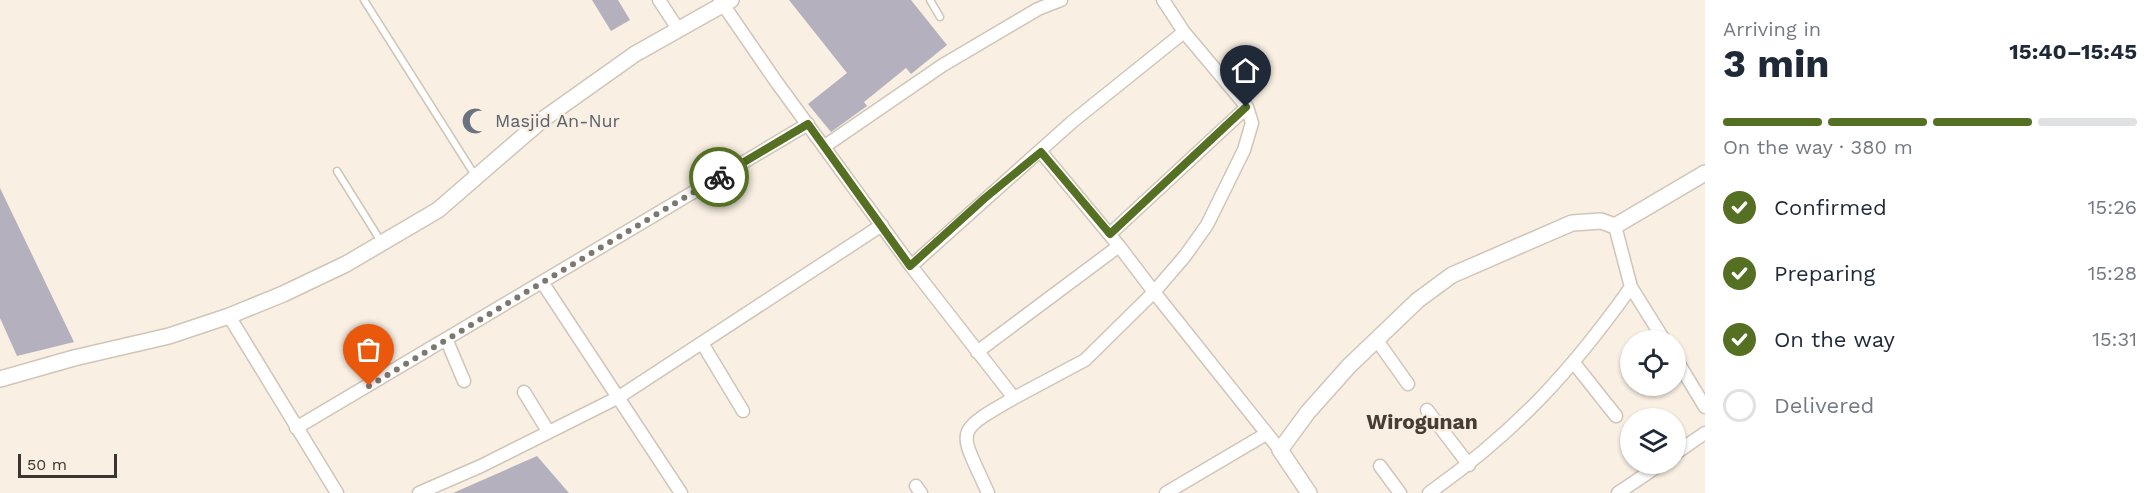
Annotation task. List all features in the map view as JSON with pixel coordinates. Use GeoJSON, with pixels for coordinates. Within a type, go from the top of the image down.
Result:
{"type":"FeatureCollection","features":[{"type":"Feature","properties":{"kind":"street"},"geometry":{"type":"LineString","coordinates":[[659,0],[678,29]]}},
{"type":"Feature","properties":{"kind":"street"},"geometry":{"type":"LineString","coordinates":[[825,146],[943,65],[1032,12],[1061,0]]}},
{"type":"Feature","properties":{"kind":"street"},"geometry":{"type":"LineString","coordinates":[[988,493],[967,447],[965,437],[969,427],[979,418],[1085,360],[1156,296],[1207,225],[1229,185],[1244,150],[1252,123],[1246,107],[1184,32],[1163,0]]}},
{"type":"Feature","properties":{"kind":"street"},"geometry":{"type":"LineString","coordinates":[[0,379],[74,358],[169,336],[229,316],[284,294],[382,244],[438,210],[569,100],[678,29],[725,2],[808,124],[910,266],[1014,398]]}},
{"type":"Feature","properties":{"kind":"street"},"geometry":{"type":"LineString","coordinates":[[910,266],[993,190],[1041,152],[1072,122],[1184,32]]}},
{"type":"Feature","properties":{"kind":"street"},"geometry":{"type":"LineString","coordinates":[[1110,234],[1246,107]]}},
{"type":"Feature","properties":{"kind":"street"},"geometry":{"type":"LineString","coordinates":[[296,429],[808,124]]}},
{"type":"Feature","properties":{"kind":"street"},"geometry":{"type":"LineString","coordinates":[[1041,152],[1110,234],[1156,296],[1280,450],[1309,493]]}},
{"type":"Feature","properties":{"kind":"street"},"geometry":{"type":"LineString","coordinates":[[1280,450],[1330,385],[1418,300],[1452,274],[1572,224],[1591,221],[1615,226],[1705,172]]}},
{"type":"Feature","properties":{"kind":"street"},"geometry":{"type":"LineString","coordinates":[[418,493],[481,466],[619,397],[882,225]]}},
{"type":"Feature","properties":{"kind":"street"},"geometry":{"type":"LineString","coordinates":[[1615,226],[1631,288],[1658,330]]}},
{"type":"Feature","properties":{"kind":"street"},"geometry":{"type":"LineString","coordinates":[[977,352],[1119,246]]}},
{"type":"Feature","properties":{"kind":"street"},"geometry":{"type":"LineString","coordinates":[[542,282],[681,493]]}},
{"type":"Feature","properties":{"kind":"street"},"geometry":{"type":"LineString","coordinates":[[1432,492],[1469,465],[1547,394],[1574,363],[1631,288]]}},
{"type":"Feature","properties":{"kind":"street"},"geometry":{"type":"LineString","coordinates":[[229,316],[337,493]]}},
{"type":"Feature","properties":{"kind":"street"},"geometry":{"type":"LineString","coordinates":[[1376,339],[1408,384]]}},
{"type":"Feature","properties":{"kind":"street"},"geometry":{"type":"LineString","coordinates":[[447,340],[464,381]]}},
{"type":"Feature","properties":{"kind":"street"},"geometry":{"type":"LineString","coordinates":[[702,343],[743,411]]}},
{"type":"Feature","properties":{"kind":"street"},"geometry":{"type":"LineString","coordinates":[[1574,363],[1616,416]]}},
{"type":"Feature","properties":{"kind":"street"},"geometry":{"type":"LineString","coordinates":[[1686,376],[1705,407]]}},
{"type":"Feature","properties":{"kind":"street"},"geometry":{"type":"LineString","coordinates":[[524,392],[548,431]]}},
{"type":"Feature","properties":{"kind":"street"},"geometry":{"type":"LineString","coordinates":[[1427,410],[1469,465]]}},
{"type":"Feature","properties":{"kind":"street"},"geometry":{"type":"LineString","coordinates":[[1686,446],[1705,433]]}},
{"type":"Feature","properties":{"kind":"street"},"geometry":{"type":"LineString","coordinates":[[1166,493],[1266,434]]}},
{"type":"Feature","properties":{"kind":"street"},"geometry":{"type":"LineString","coordinates":[[1380,466],[1400,493]]}},
{"type":"Feature","properties":{"kind":"street"},"geometry":{"type":"LineString","coordinates":[[1618,493],[1646,474]]}},
{"type":"Feature","properties":{"kind":"lane"},"geometry":{"type":"LineString","coordinates":[[364,0],[477,177]]}},
{"type":"Feature","properties":{"kind":"lane"},"geometry":{"type":"LineString","coordinates":[[930,0],[940,17]]}},
{"type":"Feature","properties":{"kind":"lane"},"geometry":{"type":"LineString","coordinates":[[337,171],[382,244]]}},
{"type":"Feature","properties":{"kind":"building"},"geometry":{"type":"Polygon","coordinates":[[[592,0],[618,0],[630,20],[611,31],[592,0]]]}},
{"type":"Feature","properties":{"kind":"building"},"geometry":{"type":"Polygon","coordinates":[[[789,0],[911,0],[947,45],[911,74],[906,68],[864,102],[867,106],[831,132],[808,104],[847,73],[789,0]]]}},
{"type":"Feature","properties":{"kind":"building"},"geometry":{"type":"Polygon","coordinates":[[[0,188],[74,342],[17,356],[0,318],[0,188]]]}},
{"type":"Feature","properties":{"kind":"building"},"geometry":{"type":"Polygon","coordinates":[[[537,456],[569,493],[453,493],[537,456]]]}},
{"type":"Feature","properties":{"kind":"way so far"},"geometry":{"type":"LineString","coordinates":[[369,386],[719,177]]}},
{"type":"Feature","properties":{"kind":"place","name":"Masjid An-Nur"},"geometry":{"type":"Point","coordinates":[475,121]}},
{"type":"Feature","properties":{"kind":"district","name":"Wirogunan"},"geometry":{"type":"Point","coordinates":[1422,422]}},
{"type":"Feature","properties":{"kind":"route"},"geometry":{"type":"LineString","coordinates":[[719,177],[808,124],[910,266],[985,198],[1041,152],[1110,234],[1191,161],[1246,107]]}}]}
